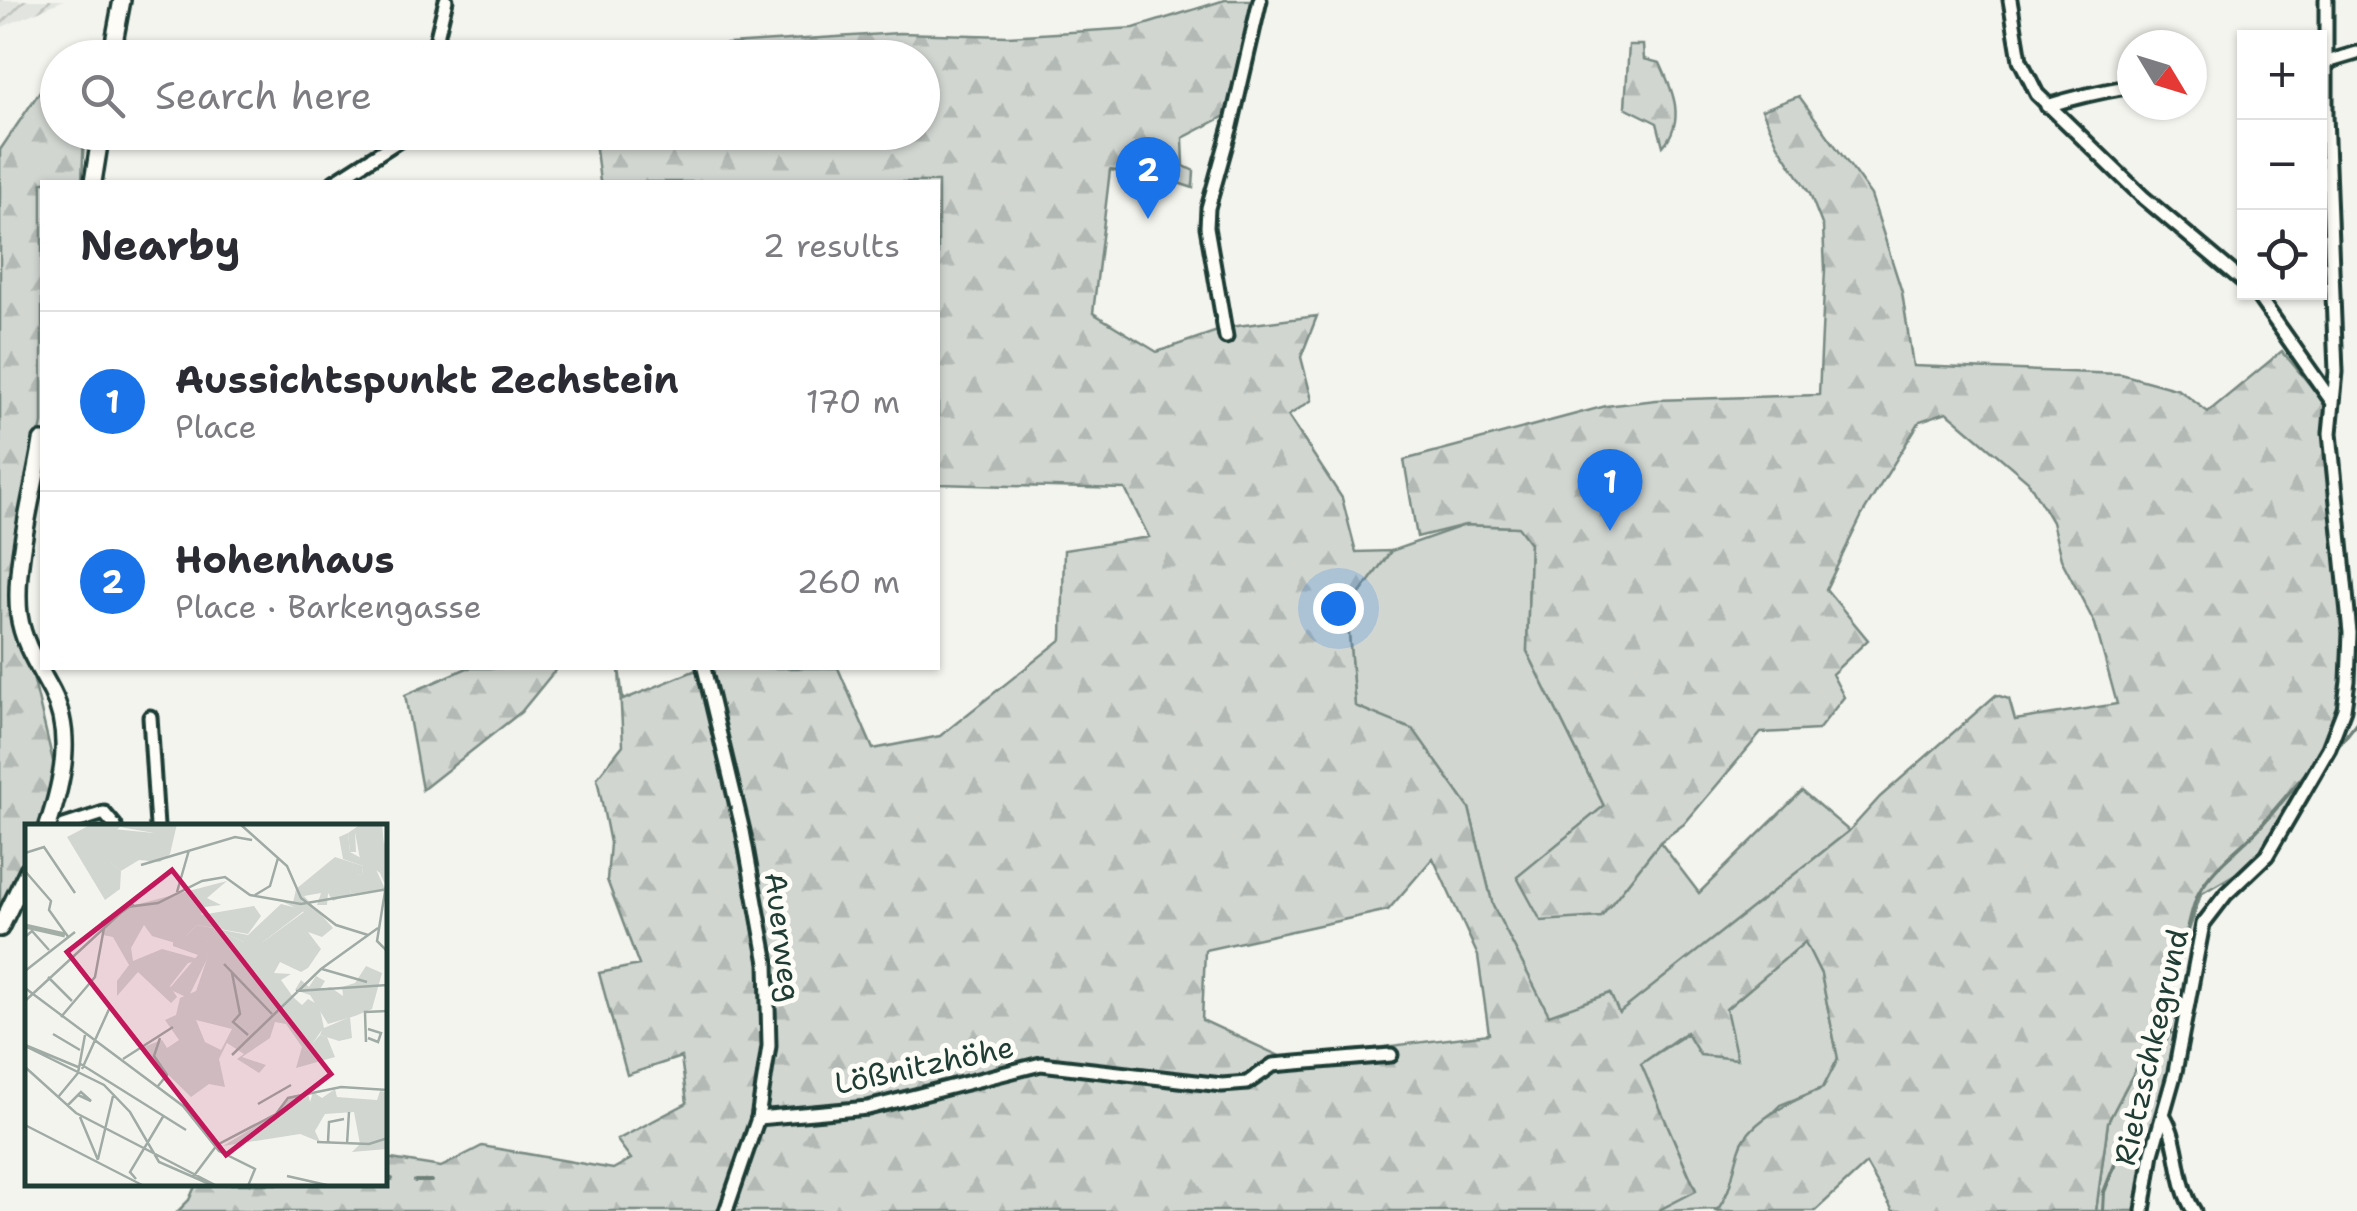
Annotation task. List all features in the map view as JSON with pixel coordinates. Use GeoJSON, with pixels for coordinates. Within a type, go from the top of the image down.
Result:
{"type":"FeatureCollection","features":[{"type":"Feature","properties":{"kind":"street"},"geometry":{"type":"LineString","coordinates":[[114,40],[122,0]]}},
{"type":"Feature","properties":{"kind":"street"},"geometry":{"type":"LineString","coordinates":[[436,40],[446,0]]}},
{"type":"Feature","properties":{"kind":"street"},"geometry":{"type":"LineString","coordinates":[[1226,336],[1207,227],[1208,208],[1260,0]]}},
{"type":"Feature","properties":{"kind":"street"},"geometry":{"type":"LineString","coordinates":[[2010,0],[2020,60],[2037,94],[2144,197],[2237,276]]}},
{"type":"Feature","properties":{"kind":"street","name":"Rietzschkegrund"},"geometry":{"type":"LineString","coordinates":[[2326,0],[2326,30]]}},
{"type":"Feature","properties":{"kind":"street"},"geometry":{"type":"LineString","coordinates":[[2327,62],[2357,53]]}},
{"type":"Feature","properties":{"kind":"street","name":"Rietzschkegrund"},"geometry":{"type":"LineString","coordinates":[[2143,1211],[2152,1153],[2164,1116],[2204,924],[2226,894],[2266,855],[2329,748],[2344,709],[2350,633],[2330,433],[2336,372],[2327,62]]}},
{"type":"Feature","properties":{"kind":"street"},"geometry":{"type":"LineString","coordinates":[[2047,106],[2117,89]]}},
{"type":"Feature","properties":{"kind":"street"},"geometry":{"type":"LineString","coordinates":[[92,180],[98,150]]}},
{"type":"Feature","properties":{"kind":"street"},"geometry":{"type":"LineString","coordinates":[[337,180],[384,150]]}},
{"type":"Feature","properties":{"kind":"street"},"geometry":{"type":"LineString","coordinates":[[2261,300],[2331,400]]}},
{"type":"Feature","properties":{"kind":"street"},"geometry":{"type":"LineString","coordinates":[[40,454],[18,592],[24,638],[40,668]]}},
{"type":"Feature","properties":{"kind":"street"},"geometry":{"type":"LineString","coordinates":[[41,670],[55,697],[65,738],[56,824]]}},
{"type":"Feature","properties":{"kind":"street","name":"Auerweg"},"geometry":{"type":"LineString","coordinates":[[704,670],[743,831],[767,963],[769,1046],[758,1118],[726,1211]]}},
{"type":"Feature","properties":{"kind":"street"},"geometry":{"type":"LineString","coordinates":[[150,718],[157,824]]}},
{"type":"Feature","properties":{"kind":"street"},"geometry":{"type":"LineString","coordinates":[[60,824],[104,813],[113,824]]}},
{"type":"Feature","properties":{"kind":"street"},"geometry":{"type":"LineString","coordinates":[[0,928],[25,876]]}},
{"type":"Feature","properties":{"kind":"street","name":"Lößnitzhöhe"},"geometry":{"type":"LineString","coordinates":[[758,1118],[868,1108],[1040,1064],[1222,1085],[1247,1084],[1273,1065],[1392,1055]]}},
{"type":"Feature","properties":{"kind":"street"},"geometry":{"type":"LineString","coordinates":[[2164,1116],[2171,1128],[2186,1198],[2194,1211]]}},
{"type":"Feature","properties":{"kind":"shaded area"},"geometry":{"type":"Polygon","coordinates":[[[0,0],[64,0],[0,28],[0,0]]]}},
{"type":"Feature","properties":{"kind":"green space"},"geometry":{"type":"Polygon","coordinates":[[[1225,0],[1252,0],[1227,115],[1183,138],[1184,166],[1194,171],[1193,188],[1110,170],[1093,313],[1157,352],[1229,327],[1317,316],[1301,357],[1312,400],[1288,416],[1342,498],[1356,552],[1391,551],[1347,611],[1355,706],[1414,730],[1469,808],[1493,906],[1549,1015],[1610,993],[1619,1013],[1849,831],[1880,797],[1996,695],[2009,699],[2015,720],[2117,704],[2095,624],[2061,559],[2052,522],[2028,481],[1947,412],[1920,421],[1862,515],[1826,589],[1868,640],[1832,674],[1844,697],[1818,730],[1761,733],[1684,824],[1660,842],[1601,917],[1541,921],[1517,877],[1604,806],[1527,651],[1530,543],[1518,527],[1465,525],[1417,537],[1404,460],[1606,406],[1656,400],[1819,395],[1823,227],[1810,194],[1778,145],[1762,110],[1799,96],[1871,195],[1902,292],[1913,366],[2121,374],[2179,390],[2208,412],[2282,351],[2324,402],[2348,681],[2344,709],[2267,855],[2201,894],[2156,1030],[2108,1122],[2096,1211],[1893,1211],[1866,1164],[1815,1211],[1716,1211],[1726,1196],[1747,1136],[1776,1111],[1823,1088],[1838,1059],[1821,974],[1805,942],[1726,1009],[1737,1059],[1700,1055],[1686,1032],[1641,1064],[1696,1191],[1657,1211],[178,1211],[195,1186],[388,1186],[388,1158],[441,1167],[482,1146],[613,1169],[631,1159],[617,1140],[687,1103],[681,1057],[627,1075],[599,973],[639,965],[607,880],[610,843],[597,778],[623,745],[619,670],[623,700],[696,670],[839,670],[873,749],[940,736],[1062,639],[1064,550],[1149,537],[1125,489],[940,484],[940,180],[600,180],[596,150],[940,150],[940,40],[791,40],[899,33],[1008,36],[1134,28],[1225,0]],[[1433,858],[1388,910],[1205,950],[1202,1020],[1286,1059],[1489,1034],[1478,956],[1433,858]]]}},
{"type":"Feature","properties":{"kind":"green space"},"geometry":{"type":"Polygon","coordinates":[[[1629,45],[1643,45],[1644,59],[1660,63],[1669,84],[1676,116],[1663,146],[1657,123],[1625,107],[1629,45]]]}},
{"type":"Feature","properties":{"kind":"green space"},"geometry":{"type":"Polygon","coordinates":[[[40,91],[40,150],[83,150],[82,180],[40,180],[40,434],[13,587],[14,630],[33,677],[57,778],[41,824],[25,824],[22,876],[0,922],[0,150],[40,91]]]}},
{"type":"Feature","properties":{"kind":"green space"},"geometry":{"type":"Polygon","coordinates":[[[1465,525],[1519,527],[1530,543],[1527,651],[1604,806],[1518,877],[1601,917],[1660,842],[1699,893],[1802,791],[1849,831],[1619,1014],[1609,994],[1549,1016],[1493,906],[1469,808],[1414,731],[1355,706],[1347,611],[1391,551],[1465,525]]]}},
{"type":"Feature","properties":{"kind":"green space"},"geometry":{"type":"Polygon","coordinates":[[[462,670],[555,670],[521,712],[422,790],[405,695],[462,670]]]}},
{"type":"Feature","properties":{"kind":"green space"},"geometry":{"type":"Polygon","coordinates":[[[1805,941],[1821,974],[1838,1058],[1823,1088],[1780,1105],[1742,1143],[1736,1174],[1719,1209],[1657,1211],[1696,1190],[1640,1064],[1726,1009],[1805,941]]]}},
{"type":"Feature","properties":{"kind":"green space"},"geometry":{"type":"Polygon","coordinates":[[[2156,1030],[2176,1034],[2160,1111],[2146,1152],[2138,1211],[2096,1211],[2108,1122],[2156,1030]]]}},
{"type":"Feature","properties":{"kind":"waterway"},"geometry":{"type":"LineString","coordinates":[[2331,755],[2357,722]]}},
{"type":"Feature","properties":{"kind":"waterway"},"geometry":{"type":"LineString","coordinates":[[2103,1211],[2104,1192],[2145,1082],[2170,1031],[2172,973],[2181,957],[2199,893],[2211,875],[2257,830],[2313,765]]}},
{"type":"Feature","properties":{"kind":"waterway"},"geometry":{"type":"LineString","coordinates":[[388,1178],[392,1179]]}},
{"type":"Feature","properties":{"kind":"waterway"},"geometry":{"type":"LineString","coordinates":[[415,1181],[431,1181]]}},
{"type":"Feature","properties":{"kind":"place","name":"Hohenhaus"},"geometry":{"type":"Point","coordinates":[1148,219]}},
{"type":"Feature","properties":{"kind":"place","name":"Aussichtspunkt Zechstein"},"geometry":{"type":"Point","coordinates":[1610,531]}}]}
